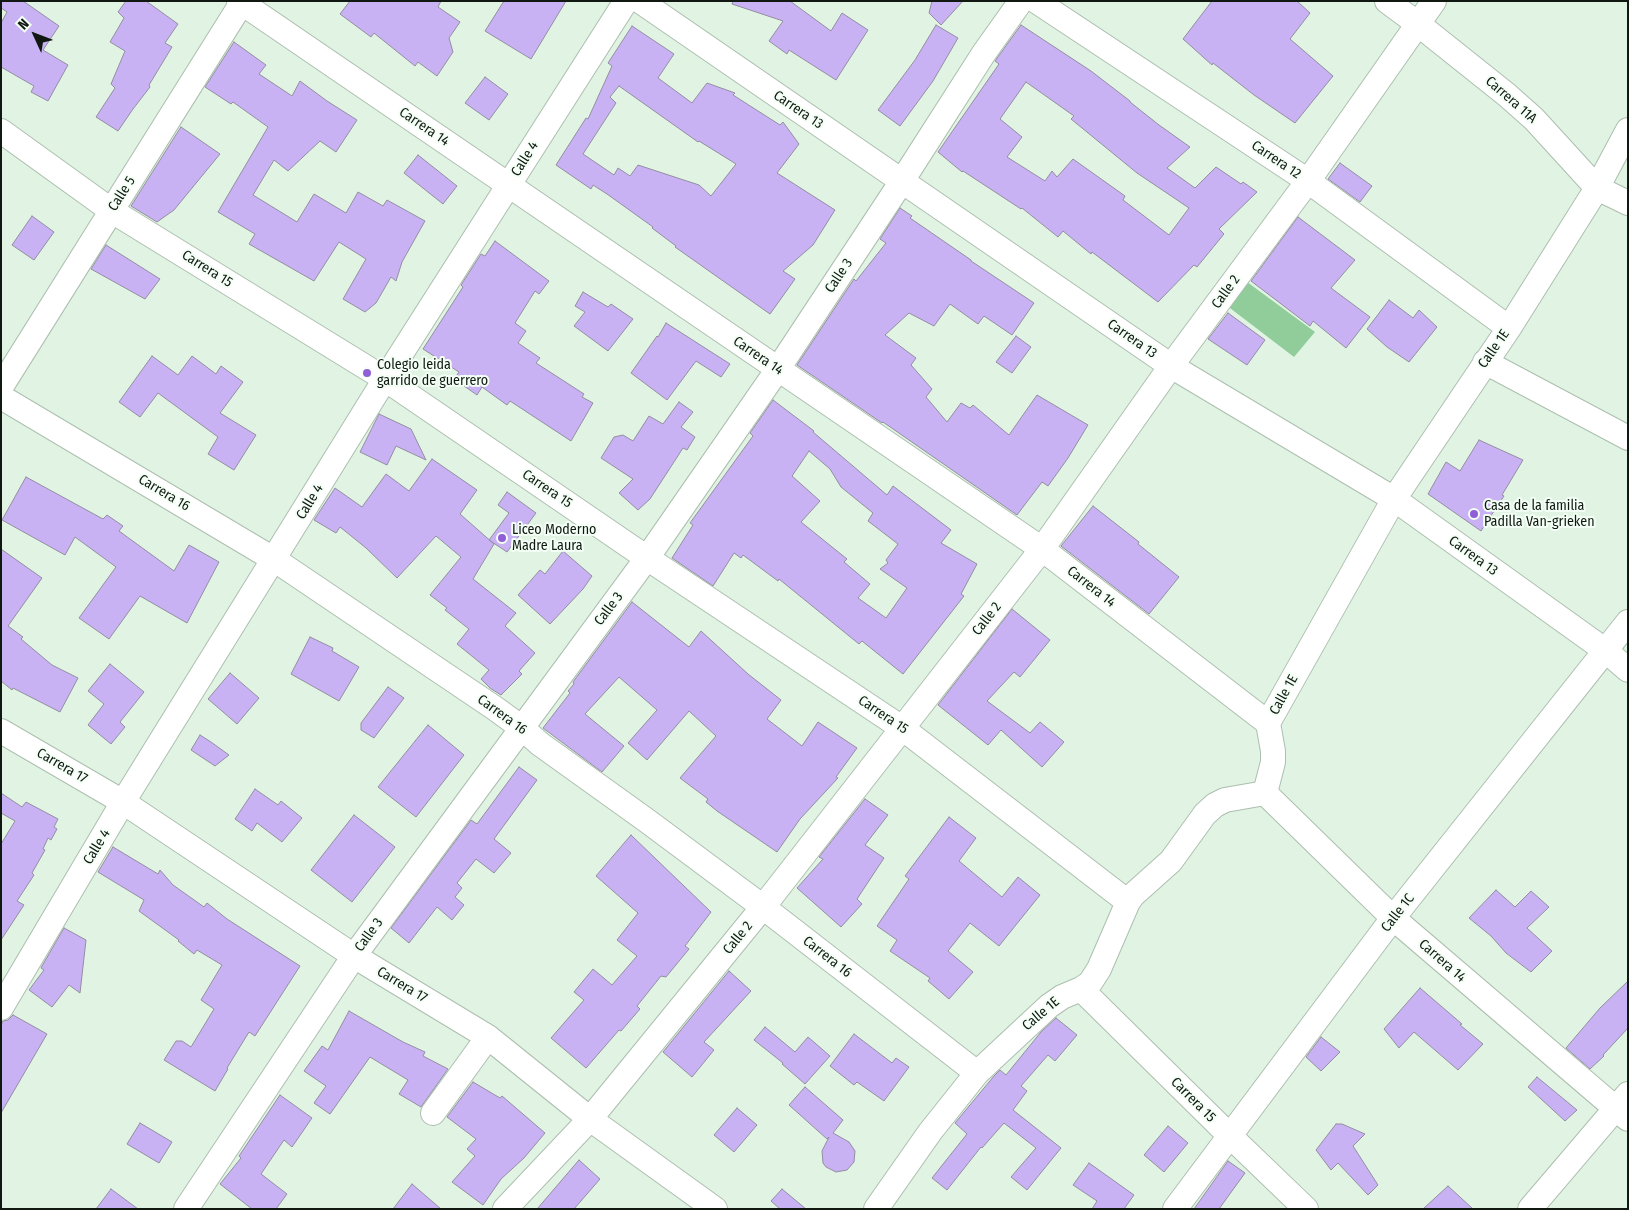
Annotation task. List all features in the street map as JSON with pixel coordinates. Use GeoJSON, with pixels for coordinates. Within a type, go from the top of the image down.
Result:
{"type":"FeatureCollection","features":[{"type":"Feature","properties":{"kind":"street","name":"Calle 4"},"geometry":{"type":"LineString","coordinates":[[1,1008],[124,802],[385,379],[626,1]]}},
{"type":"Feature","properties":{"kind":"street","name":"Carrera 13"},"geometry":{"type":"LineString","coordinates":[[640,1],[1171,366],[1394,500],[1606,652],[1628,670]]}},
{"type":"Feature","properties":{"kind":"street","name":"Calle 3"},"geometry":{"type":"LineString","coordinates":[[186,1209],[354,956],[647,558],[778,369],[984,53],[1021,1]]}},
{"type":"Feature","properties":{"kind":"street","name":"Carrera 12"},"geometry":{"type":"LineString","coordinates":[[1036,1],[1308,181],[1509,328]]}},
{"type":"Feature","properties":{"kind":"street","name":"Carrera 11A"},"geometry":{"type":"LineString","coordinates":[[1388,1],[1507,95],[1534,119],[1597,188],[1628,203]]}},
{"type":"Feature","properties":{"kind":"street","name":"Calle 2"},"geometry":{"type":"LineString","coordinates":[[506,1209],[590,1119],[763,907],[1042,549],[1171,366],[1308,181],[1434,1]]}},
{"type":"Feature","properties":{"kind":"street","name":"Carrera 14"},"geometry":{"type":"LineString","coordinates":[[241,2],[1042,549],[1268,723]]}},
{"type":"Feature","properties":{"kind":"street","name":"Calle 5"},"geometry":{"type":"LineString","coordinates":[[1,387],[241,2]]}},
{"type":"Feature","properties":{"kind":"street","name":"Calle 1E"},"geometry":{"type":"LineString","coordinates":[[883,1206],[930,1132],[976,1073],[1049,1006],[1090,983],[1099,969],[1128,902],[1133,895],[1172,861],[1205,814],[1215,805],[1225,800],[1265,793],[1272,762],[1268,723],[1394,500],[1509,328],[1597,188],[1628,130]]}},
{"type":"Feature","properties":{"kind":"street","name":"Carrera 15"},"geometry":{"type":"LineString","coordinates":[[1,131],[112,211],[385,379],[647,558],[902,728],[1128,902]]}},
{"type":"Feature","properties":{"kind":"street"},"geometry":{"type":"LineString","coordinates":[[1485,362],[1628,438]]}},
{"type":"Feature","properties":{"kind":"street","name":"Carrera 16"},"geometry":{"type":"LineString","coordinates":[[1,397],[275,560],[522,728],[540,744],[763,907],[976,1073]]}},
{"type":"Feature","properties":{"kind":"street","name":"Calle 1C"},"geometry":{"type":"LineString","coordinates":[[1175,1209],[1393,918],[1628,622]]}},
{"type":"Feature","properties":{"kind":"street","name":"Carrera 17"},"geometry":{"type":"LineString","coordinates":[[1,731],[124,802],[354,956],[488,1037],[590,1119],[715,1209]]}},
{"type":"Feature","properties":{"kind":"street","name":"Carrera 14"},"geometry":{"type":"LineString","coordinates":[[1265,793],[1393,918],[1624,1108]]}},
{"type":"Feature","properties":{"kind":"street","name":"Carrera 15"},"geometry":{"type":"LineString","coordinates":[[1081,989],[1306,1209]]}},
{"type":"Feature","properties":{"kind":"street"},"geometry":{"type":"LineString","coordinates":[[433,1113],[488,1037]]}},
{"type":"Feature","properties":{"kind":"street"},"geometry":{"type":"LineString","coordinates":[[1530,1209],[1624,1108]]}},
{"type":"Feature","properties":{"kind":"green space"},"geometry":{"type":"Polygon","coordinates":[[[1243,279],[1315,332],[1294,357],[1226,305],[1243,279]]]}},
{"type":"Feature","properties":{"kind":"building"},"geometry":{"type":"Polygon","coordinates":[[[1,1],[23,1],[59,26],[43,50],[68,65],[48,101],[31,92],[34,86],[1,67],[1,23],[7,12],[1,8],[1,1]]]}},
{"type":"Feature","properties":{"kind":"building"},"geometry":{"type":"Polygon","coordinates":[[[126,1],[146,1],[178,24],[165,43],[172,47],[149,85],[150,87],[118,131],[96,117],[115,88],[111,84],[125,51],[110,42],[124,18],[118,12],[126,1]]]}},
{"type":"Feature","properties":{"kind":"building"},"geometry":{"type":"Polygon","coordinates":[[[350,1],[441,1],[438,7],[460,22],[449,38],[453,52],[437,76],[418,62],[415,66],[374,33],[371,37],[340,14],[350,1]]]}},
{"type":"Feature","properties":{"kind":"building"},"geometry":{"type":"Polygon","coordinates":[[[504,1],[566,1],[531,59],[485,31],[504,1]]]}},
{"type":"Feature","properties":{"kind":"building"},"geometry":{"type":"Polygon","coordinates":[[[733,1],[790,1],[831,31],[842,13],[868,30],[836,80],[789,50],[787,54],[769,41],[783,21],[732,4],[733,1]]]}},
{"type":"Feature","properties":{"kind":"building"},"geometry":{"type":"Polygon","coordinates":[[[932,1],[963,1],[941,25],[929,13],[932,1]]]}},
{"type":"Feature","properties":{"kind":"building"},"geometry":{"type":"Polygon","coordinates":[[[1212,1],[1297,1],[1310,13],[1290,39],[1333,76],[1295,123],[1254,95],[1213,63],[1212,65],[1183,39],[1212,1]]]}},
{"type":"Feature","properties":{"kind":"building"},"geometry":{"type":"Polygon","coordinates":[[[936,25],[958,38],[933,81],[900,126],[878,110],[915,60],[936,25]]]}},
{"type":"Feature","properties":{"kind":"building"},"geometry":{"type":"Polygon","coordinates":[[[1021,25],[1091,71],[1190,147],[1167,168],[1195,188],[1216,167],[1257,192],[1219,229],[1224,234],[1197,267],[1194,265],[1158,302],[1092,252],[1091,254],[1063,231],[1058,237],[1022,208],[962,172],[938,152],[999,64],[995,61],[1021,25]],[[1026,82],[1000,119],[1022,137],[1007,157],[1045,181],[1052,171],[1057,177],[1073,159],[1125,196],[1123,200],[1169,235],[1189,208],[1137,173],[1071,119],[1074,116],[1026,82]]]}},
{"type":"Feature","properties":{"kind":"building"},"geometry":{"type":"Polygon","coordinates":[[[632,26],[674,54],[658,78],[692,103],[707,83],[735,93],[733,95],[780,125],[783,122],[799,144],[777,173],[835,210],[813,245],[783,271],[795,279],[770,314],[675,247],[653,227],[607,194],[593,185],[591,189],[556,165],[586,118],[588,119],[612,66],[608,63],[632,26]],[[619,86],[610,97],[616,103],[583,154],[614,175],[618,168],[630,176],[638,165],[699,185],[711,196],[736,164],[698,142],[619,86]]]}},
{"type":"Feature","properties":{"kind":"building"},"geometry":{"type":"Polygon","coordinates":[[[234,42],[266,65],[259,74],[292,96],[300,81],[357,120],[336,152],[320,141],[288,171],[274,160],[253,195],[297,222],[314,194],[346,213],[358,192],[383,206],[387,200],[425,221],[402,262],[396,281],[391,277],[376,303],[365,312],[343,299],[366,259],[339,242],[314,281],[249,244],[255,234],[218,212],[268,127],[233,102],[231,104],[205,87],[234,42]]]}},
{"type":"Feature","properties":{"kind":"building"},"geometry":{"type":"Polygon","coordinates":[[[485,77],[508,94],[489,120],[465,103],[485,77]]]}},
{"type":"Feature","properties":{"kind":"building"},"geometry":{"type":"Polygon","coordinates":[[[181,127],[220,154],[174,210],[157,222],[131,206],[181,127]]]}},
{"type":"Feature","properties":{"kind":"building"},"geometry":{"type":"Polygon","coordinates":[[[418,155],[457,186],[443,204],[404,173],[418,155]]]}},
{"type":"Feature","properties":{"kind":"building"},"geometry":{"type":"Polygon","coordinates":[[[1340,163],[1372,186],[1360,202],[1328,179],[1340,163]]]}},
{"type":"Feature","properties":{"kind":"building"},"geometry":{"type":"Polygon","coordinates":[[[900,208],[912,216],[910,218],[1034,303],[1012,335],[984,316],[978,324],[950,304],[934,326],[909,313],[885,335],[916,358],[911,365],[932,389],[926,397],[947,422],[961,403],[970,408],[973,405],[1009,435],[1037,395],[1088,425],[1048,486],[1042,482],[1017,515],[797,365],[854,279],[856,281],[886,243],[880,239],[900,208]]]}},
{"type":"Feature","properties":{"kind":"building"},"geometry":{"type":"Polygon","coordinates":[[[32,216],[54,232],[34,260],[12,245],[32,216]]]}},
{"type":"Feature","properties":{"kind":"building"},"geometry":{"type":"Polygon","coordinates":[[[1298,217],[1355,260],[1331,288],[1370,317],[1346,348],[1313,321],[1310,326],[1251,281],[1298,217]]]}},
{"type":"Feature","properties":{"kind":"building"},"geometry":{"type":"Polygon","coordinates":[[[495,241],[549,281],[539,294],[535,291],[515,323],[526,331],[518,343],[540,358],[536,363],[584,394],[582,397],[593,403],[571,441],[510,401],[507,405],[482,387],[477,395],[454,379],[459,372],[423,349],[463,287],[461,285],[481,254],[485,256],[495,241]]]}},
{"type":"Feature","properties":{"kind":"building"},"geometry":{"type":"Polygon","coordinates":[[[106,245],[160,279],[145,299],[91,269],[106,245]]]}},
{"type":"Feature","properties":{"kind":"building"},"geometry":{"type":"Polygon","coordinates":[[[583,292],[608,307],[611,304],[633,319],[608,351],[574,326],[585,312],[575,306],[583,292]]]}},
{"type":"Feature","properties":{"kind":"building"},"geometry":{"type":"Polygon","coordinates":[[[1389,300],[1413,318],[1419,310],[1437,327],[1409,362],[1387,347],[1367,329],[1389,300]]]}},
{"type":"Feature","properties":{"kind":"building"},"geometry":{"type":"Polygon","coordinates":[[[1228,313],[1265,340],[1247,365],[1208,339],[1228,313]]]}},
{"type":"Feature","properties":{"kind":"building"},"geometry":{"type":"Polygon","coordinates":[[[666,323],[730,364],[721,377],[696,361],[667,400],[631,373],[666,323]]]}},
{"type":"Feature","properties":{"kind":"building"},"geometry":{"type":"Polygon","coordinates":[[[1016,336],[1031,347],[1012,373],[996,362],[1016,336]]]}},
{"type":"Feature","properties":{"kind":"building"},"geometry":{"type":"Polygon","coordinates":[[[152,356],[178,375],[192,356],[216,374],[221,366],[243,382],[220,413],[256,435],[234,470],[208,454],[218,437],[158,393],[140,417],[119,402],[152,356]]]}},
{"type":"Feature","properties":{"kind":"building"},"geometry":{"type":"Polygon","coordinates":[[[773,400],[814,431],[887,495],[893,486],[951,530],[941,543],[977,564],[961,594],[964,596],[903,674],[862,641],[859,644],[779,579],[778,581],[743,555],[741,558],[734,553],[713,586],[672,558],[693,525],[690,523],[753,436],[750,433],[773,400]],[[809,451],[792,476],[820,501],[801,522],[847,559],[844,562],[870,584],[858,598],[886,618],[907,588],[880,569],[888,563],[886,560],[898,544],[868,521],[873,513],[841,487],[830,469],[809,451]]]}},
{"type":"Feature","properties":{"kind":"building"},"geometry":{"type":"Polygon","coordinates":[[[679,402],[693,412],[681,427],[695,437],[687,450],[683,448],[650,499],[638,510],[619,493],[633,479],[601,458],[614,437],[623,435],[633,441],[649,416],[663,424],[679,402]]]}},
{"type":"Feature","properties":{"kind":"building"},"geometry":{"type":"Polygon","coordinates":[[[379,414],[411,429],[426,460],[396,446],[387,465],[360,452],[379,414]]]}},
{"type":"Feature","properties":{"kind":"building"},"geometry":{"type":"Polygon","coordinates":[[[1479,440],[1523,460],[1502,495],[1504,496],[1481,531],[1428,494],[1446,462],[1460,471],[1479,440]]]}},
{"type":"Feature","properties":{"kind":"building"},"geometry":{"type":"Polygon","coordinates":[[[432,459],[477,490],[460,514],[494,544],[473,579],[516,613],[505,626],[535,653],[519,671],[522,674],[501,695],[481,679],[489,670],[457,644],[469,629],[430,595],[461,557],[436,536],[397,578],[366,548],[340,527],[336,533],[314,520],[335,488],[362,507],[386,474],[409,491],[432,459]]]}},
{"type":"Feature","properties":{"kind":"building"},"geometry":{"type":"Polygon","coordinates":[[[26,477],[103,519],[107,515],[123,526],[119,531],[174,571],[189,545],[219,562],[187,623],[140,596],[109,639],[79,618],[116,567],[75,537],[65,555],[2,520],[26,477]]]}},
{"type":"Feature","properties":{"kind":"building"},"geometry":{"type":"Polygon","coordinates":[[[507,492],[536,513],[507,552],[489,540],[509,513],[498,505],[507,492]]]}},
{"type":"Feature","properties":{"kind":"building"},"geometry":{"type":"Polygon","coordinates":[[[1093,506],[1139,542],[1138,544],[1179,577],[1149,614],[1061,546],[1093,506]]]}},
{"type":"Feature","properties":{"kind":"building"},"geometry":{"type":"Polygon","coordinates":[[[1,549],[42,578],[8,626],[23,637],[21,639],[52,665],[78,678],[60,712],[13,688],[12,690],[1,681],[1,549]]]}},
{"type":"Feature","properties":{"kind":"building"},"geometry":{"type":"Polygon","coordinates":[[[563,551],[592,576],[583,589],[550,624],[518,595],[540,570],[545,574],[563,551]]]}},
{"type":"Feature","properties":{"kind":"building"},"geometry":{"type":"Polygon","coordinates":[[[632,602],[689,647],[701,631],[748,674],[781,700],[767,719],[802,746],[818,722],[857,748],[836,777],[838,778],[800,819],[777,852],[717,811],[706,802],[708,799],[680,778],[716,736],[689,711],[647,760],[628,743],[657,710],[619,677],[585,714],[624,746],[602,772],[543,728],[570,693],[568,691],[574,684],[573,682],[632,602]]]}},
{"type":"Feature","properties":{"kind":"building"},"geometry":{"type":"Polygon","coordinates":[[[1012,609],[1050,640],[1020,677],[1014,672],[987,701],[1030,733],[1040,722],[1064,742],[1042,767],[1001,730],[988,745],[938,705],[1012,609]]]}},
{"type":"Feature","properties":{"kind":"building"},"geometry":{"type":"Polygon","coordinates":[[[310,637],[333,648],[332,651],[359,667],[339,701],[291,674],[310,637]]]}},
{"type":"Feature","properties":{"kind":"building"},"geometry":{"type":"Polygon","coordinates":[[[110,664],[144,692],[120,722],[125,727],[111,744],[88,725],[104,704],[88,691],[110,664]]]}},
{"type":"Feature","properties":{"kind":"building"},"geometry":{"type":"Polygon","coordinates":[[[230,673],[259,698],[237,724],[208,699],[230,673]]]}},
{"type":"Feature","properties":{"kind":"building"},"geometry":{"type":"Polygon","coordinates":[[[388,687],[404,698],[374,738],[361,730],[361,723],[388,687]]]}},
{"type":"Feature","properties":{"kind":"building"},"geometry":{"type":"Polygon","coordinates":[[[428,725],[464,755],[416,817],[378,787],[428,725]]]}},
{"type":"Feature","properties":{"kind":"building"},"geometry":{"type":"Polygon","coordinates":[[[200,735],[229,755],[215,766],[191,750],[200,735]]]}},
{"type":"Feature","properties":{"kind":"building"},"geometry":{"type":"Polygon","coordinates":[[[519,767],[537,780],[494,839],[511,853],[494,873],[476,859],[457,883],[462,888],[455,897],[464,905],[452,920],[437,907],[409,943],[391,928],[471,820],[477,824],[519,767]]]}},
{"type":"Feature","properties":{"kind":"building"},"geometry":{"type":"Polygon","coordinates":[[[255,789],[278,805],[281,801],[302,818],[282,842],[257,823],[252,831],[235,819],[255,789]]]}},
{"type":"Feature","properties":{"kind":"building"},"geometry":{"type":"Polygon","coordinates":[[[1,793],[22,807],[26,802],[58,819],[54,827],[57,829],[51,840],[48,838],[43,849],[45,850],[32,873],[34,875],[17,901],[24,905],[1,940],[1,844],[15,821],[1,813],[1,793]]]}},
{"type":"Feature","properties":{"kind":"building"},"geometry":{"type":"Polygon","coordinates":[[[865,799],[888,815],[865,845],[884,858],[857,899],[862,904],[841,927],[797,888],[823,859],[819,857],[865,799]]]}},
{"type":"Feature","properties":{"kind":"building"},"geometry":{"type":"Polygon","coordinates":[[[354,815],[395,847],[352,902],[311,870],[354,815]]]}},
{"type":"Feature","properties":{"kind":"building"},"geometry":{"type":"Polygon","coordinates":[[[949,817],[976,838],[959,861],[1002,897],[1018,877],[1040,895],[999,946],[970,923],[948,951],[973,972],[949,999],[928,981],[930,978],[890,951],[897,940],[877,926],[909,879],[905,876],[949,817]]]}},
{"type":"Feature","properties":{"kind":"building"},"geometry":{"type":"Polygon","coordinates":[[[631,835],[711,912],[685,946],[689,949],[666,977],[661,976],[637,1006],[640,1009],[586,1068],[551,1038],[584,1000],[574,992],[593,969],[612,985],[637,956],[617,940],[638,913],[596,876],[631,835]]]}},
{"type":"Feature","properties":{"kind":"building"},"geometry":{"type":"Polygon","coordinates":[[[113,847],[158,874],[160,870],[173,885],[204,907],[207,903],[227,919],[300,966],[255,1036],[249,1032],[215,1091],[164,1060],[176,1041],[182,1041],[191,1047],[214,1009],[201,1000],[222,965],[197,950],[194,954],[179,940],[139,911],[144,900],[98,872],[113,847]]]}},
{"type":"Feature","properties":{"kind":"building"},"geometry":{"type":"Polygon","coordinates":[[[1496,890],[1515,907],[1531,891],[1549,907],[1527,928],[1552,951],[1531,972],[1506,953],[1491,936],[1469,918],[1496,890]]]}},
{"type":"Feature","properties":{"kind":"building"},"geometry":{"type":"Polygon","coordinates":[[[64,928],[86,940],[80,993],[69,985],[52,1007],[29,990],[44,970],[41,968],[64,928]]]}},
{"type":"Feature","properties":{"kind":"building"},"geometry":{"type":"Polygon","coordinates":[[[729,971],[751,991],[704,1042],[714,1050],[692,1077],[663,1052],[729,971]]]}},
{"type":"Feature","properties":{"kind":"building"},"geometry":{"type":"Polygon","coordinates":[[[1628,981],[1628,1028],[1590,1069],[1566,1048],[1600,1008],[1628,981]]]}},
{"type":"Feature","properties":{"kind":"building"},"geometry":{"type":"Polygon","coordinates":[[[1420,988],[1483,1044],[1458,1070],[1414,1032],[1399,1048],[1384,1029],[1420,988]]]}},
{"type":"Feature","properties":{"kind":"building"},"geometry":{"type":"Polygon","coordinates":[[[349,1011],[403,1042],[425,1052],[423,1056],[448,1069],[421,1107],[399,1094],[408,1080],[370,1057],[330,1114],[314,1103],[326,1086],[304,1071],[322,1046],[328,1050],[349,1011]]]}},
{"type":"Feature","properties":{"kind":"building"},"geometry":{"type":"Polygon","coordinates":[[[13,1015],[47,1034],[1,1113],[1,1025],[3,1021],[8,1020],[13,1015]]]}},
{"type":"Feature","properties":{"kind":"building"},"geometry":{"type":"Polygon","coordinates":[[[1056,1018],[1077,1035],[1055,1061],[1048,1055],[1021,1086],[1027,1091],[1013,1110],[1061,1148],[1027,1190],[1011,1177],[1036,1148],[1004,1123],[981,1147],[947,1190],[932,1178],[967,1134],[955,1123],[994,1076],[1000,1070],[1006,1075],[1041,1032],[1056,1018]]]}},
{"type":"Feature","properties":{"kind":"building"},"geometry":{"type":"Polygon","coordinates":[[[765,1027],[795,1052],[808,1037],[830,1056],[805,1084],[783,1063],[754,1040],[765,1027]]]}},
{"type":"Feature","properties":{"kind":"building"},"geometry":{"type":"Polygon","coordinates":[[[854,1034],[892,1063],[896,1058],[909,1067],[884,1101],[857,1082],[854,1085],[830,1066],[854,1034]]]}},
{"type":"Feature","properties":{"kind":"building"},"geometry":{"type":"Polygon","coordinates":[[[1321,1037],[1340,1052],[1321,1071],[1306,1057],[1321,1037]]]}},
{"type":"Feature","properties":{"kind":"building"},"geometry":{"type":"Polygon","coordinates":[[[1537,1077],[1577,1110],[1565,1121],[1528,1087],[1537,1077]]]}},
{"type":"Feature","properties":{"kind":"building"},"geometry":{"type":"Polygon","coordinates":[[[473,1082],[500,1098],[502,1096],[545,1133],[524,1158],[501,1179],[483,1205],[452,1182],[475,1156],[467,1149],[476,1139],[447,1117],[473,1082]]]}},
{"type":"Feature","properties":{"kind":"building"},"geometry":{"type":"Polygon","coordinates":[[[805,1087],[843,1120],[833,1133],[849,1142],[855,1151],[854,1162],[847,1170],[836,1172],[826,1167],[823,1163],[822,1151],[829,1137],[827,1139],[789,1105],[805,1087]]]}},
{"type":"Feature","properties":{"kind":"building"},"geometry":{"type":"Polygon","coordinates":[[[280,1095],[312,1118],[292,1147],[284,1140],[261,1174],[287,1194],[276,1209],[252,1209],[220,1184],[241,1158],[239,1156],[280,1095]]]}},
{"type":"Feature","properties":{"kind":"building"},"geometry":{"type":"Polygon","coordinates":[[[737,1108],[757,1125],[734,1152],[714,1135],[737,1108]]]}},
{"type":"Feature","properties":{"kind":"building"},"geometry":{"type":"Polygon","coordinates":[[[140,1123],[172,1142],[159,1163],[127,1144],[140,1123]]]}},
{"type":"Feature","properties":{"kind":"building"},"geometry":{"type":"Polygon","coordinates":[[[1336,1124],[1342,1124],[1365,1134],[1353,1146],[1378,1185],[1368,1195],[1338,1163],[1331,1170],[1316,1150],[1336,1124]]]}},
{"type":"Feature","properties":{"kind":"building"},"geometry":{"type":"Polygon","coordinates":[[[1168,1126],[1188,1143],[1164,1172],[1144,1155],[1168,1126]]]}},
{"type":"Feature","properties":{"kind":"building"},"geometry":{"type":"Polygon","coordinates":[[[579,1160],[600,1179],[574,1209],[537,1209],[579,1160]]]}},
{"type":"Feature","properties":{"kind":"building"},"geometry":{"type":"Polygon","coordinates":[[[1228,1161],[1245,1173],[1219,1209],[1194,1209],[1228,1161]]]}},
{"type":"Feature","properties":{"kind":"building"},"geometry":{"type":"Polygon","coordinates":[[[1089,1163],[1134,1195],[1124,1209],[1092,1209],[1097,1201],[1073,1185],[1089,1163]]]}},
{"type":"Feature","properties":{"kind":"building"},"geometry":{"type":"Polygon","coordinates":[[[412,1184],[441,1209],[393,1209],[412,1184]]]}},
{"type":"Feature","properties":{"kind":"building"},"geometry":{"type":"Polygon","coordinates":[[[1448,1186],[1473,1209],[1423,1209],[1448,1186]]]}},
{"type":"Feature","properties":{"kind":"building"},"geometry":{"type":"Polygon","coordinates":[[[111,1189],[138,1209],[96,1209],[111,1189]]]}},
{"type":"Feature","properties":{"kind":"building"},"geometry":{"type":"Polygon","coordinates":[[[782,1189],[806,1209],[780,1209],[771,1201],[782,1189]]]}},
{"type":"Feature","properties":{"kind":"place","name":"Colegio leida garrido de guerrero"},"geometry":{"type":"Point","coordinates":[367,373]}},
{"type":"Feature","properties":{"kind":"place","name":"Casa de la familia Padilla Van-grieken"},"geometry":{"type":"Point","coordinates":[1474,514]}},
{"type":"Feature","properties":{"kind":"place","name":"Liceo Moderno Madre Laura"},"geometry":{"type":"Point","coordinates":[502,538]}}]}
